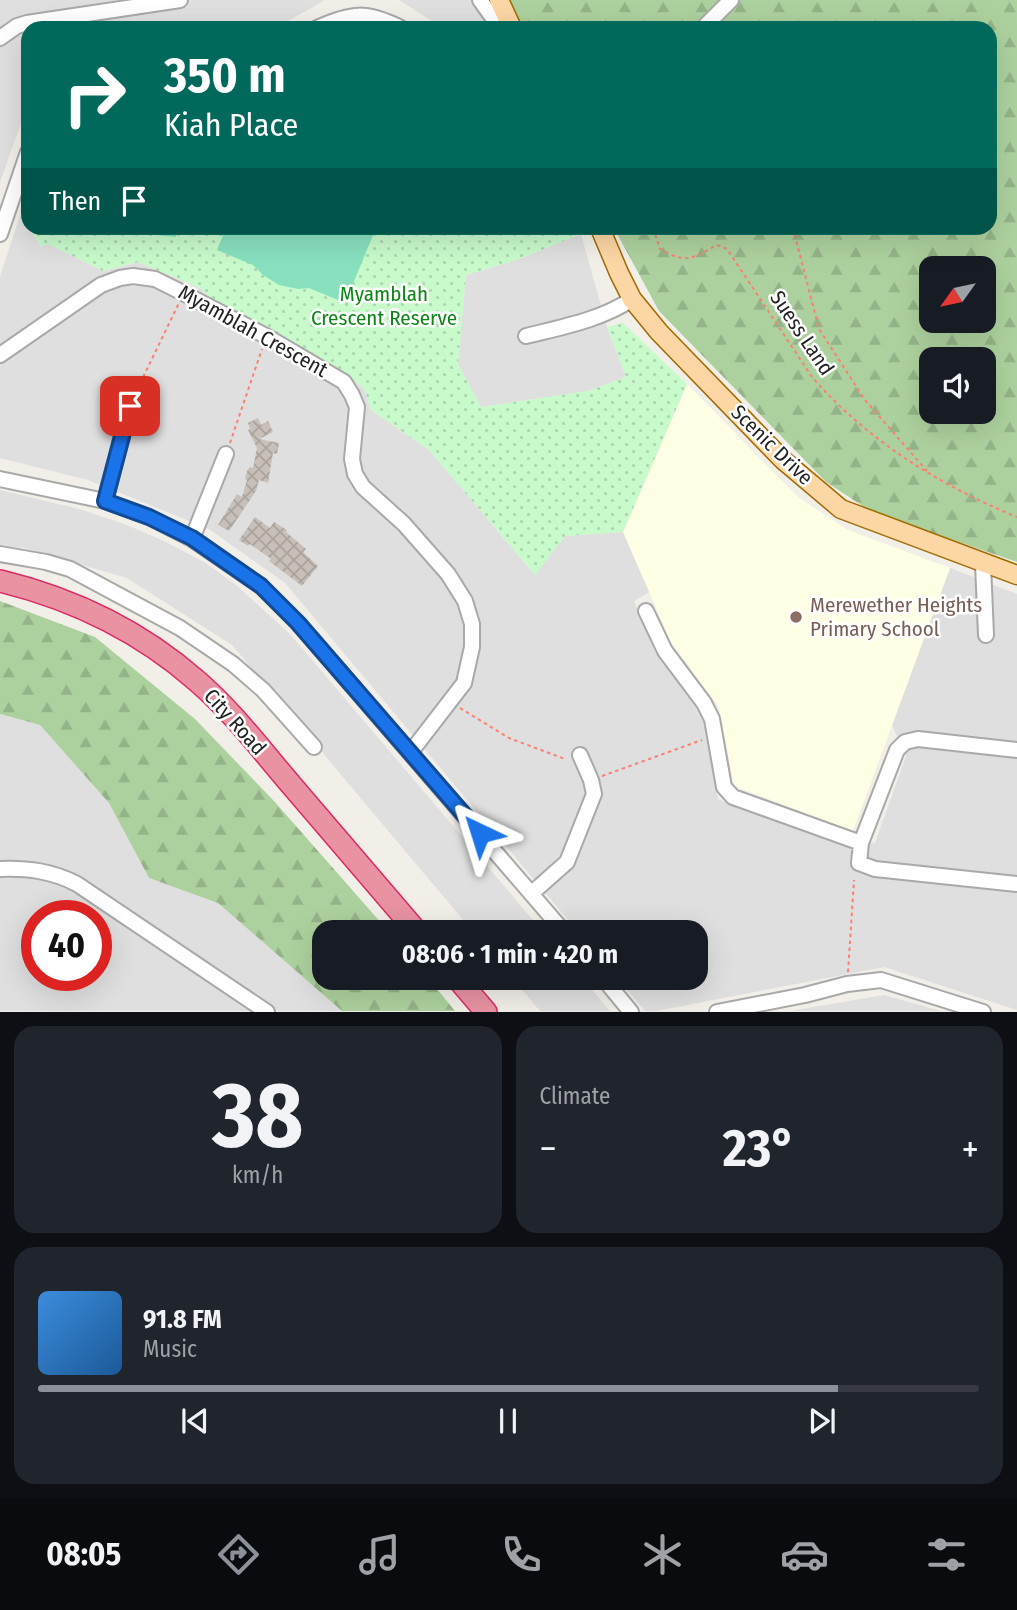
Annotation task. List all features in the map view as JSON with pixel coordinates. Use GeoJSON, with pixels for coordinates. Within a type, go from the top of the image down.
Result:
{"type":"FeatureCollection","features":[{"type":"Feature","properties":{"kind":"highway","name":"City Road"},"geometry":{"type":"LineString","coordinates":[[0,581],[31,589],[97,614],[132,632],[198,682],[232,716],[407,920]]}},
{"type":"Feature","properties":{"kind":"highway"},"geometry":{"type":"LineString","coordinates":[[467,990],[486,1012]]}},
{"type":"Feature","properties":{"kind":"main road"},"geometry":{"type":"LineString","coordinates":[[499,0],[509,21]]}},
{"type":"Feature","properties":{"kind":"main road","name":"Scenic Drive"},"geometry":{"type":"LineString","coordinates":[[603,235],[632,299],[659,332],[783,460],[841,509],[1017,576]]}},
{"type":"Feature","properties":{"kind":"street"},"geometry":{"type":"LineString","coordinates":[[40,21],[180,0]]}},
{"type":"Feature","properties":{"kind":"street"},"geometry":{"type":"LineString","coordinates":[[480,0],[495,21]]}},
{"type":"Feature","properties":{"kind":"street"},"geometry":{"type":"LineString","coordinates":[[710,21],[731,0]]}},
{"type":"Feature","properties":{"kind":"street"},"geometry":{"type":"LineString","coordinates":[[333,21],[342,17],[373,16],[385,21]]}},
{"type":"Feature","properties":{"kind":"street"},"geometry":{"type":"LineString","coordinates":[[0,38],[21,25]]}},
{"type":"Feature","properties":{"kind":"street"},"geometry":{"type":"LineString","coordinates":[[0,234],[21,172]]}},
{"type":"Feature","properties":{"kind":"street","name":"Myamblah Crescent"},"geometry":{"type":"LineString","coordinates":[[0,355],[101,285],[133,276],[155,279],[183,293],[266,336],[344,382],[357,407],[352,458],[355,474],[363,487],[404,524],[449,574],[465,601],[472,624],[472,647],[464,682],[410,753]]}},
{"type":"Feature","properties":{"kind":"street"},"geometry":{"type":"LineString","coordinates":[[526,336],[590,319],[617,309],[632,299]]}},
{"type":"Feature","properties":{"kind":"street"},"geometry":{"type":"LineString","coordinates":[[105,501],[130,406]]}},
{"type":"Feature","properties":{"kind":"street"},"geometry":{"type":"LineString","coordinates":[[192,538],[226,454]]}},
{"type":"Feature","properties":{"kind":"street"},"geometry":{"type":"LineString","coordinates":[[0,479],[105,501],[149,517],[192,538],[261,586],[298,623],[554,920]]}},
{"type":"Feature","properties":{"kind":"street"},"geometry":{"type":"LineString","coordinates":[[0,554],[70,569],[180,628],[233,664],[263,690],[314,747]]}},
{"type":"Feature","properties":{"kind":"street"},"geometry":{"type":"LineString","coordinates":[[983,564],[986,635]]}},
{"type":"Feature","properties":{"kind":"street"},"geometry":{"type":"LineString","coordinates":[[646,611],[665,651],[704,703],[712,719],[724,787],[733,797],[862,843]]}},
{"type":"Feature","properties":{"kind":"street"},"geometry":{"type":"LineString","coordinates":[[1017,750],[918,739],[905,742],[897,750],[862,843],[859,863],[875,869],[1017,884]]}},
{"type":"Feature","properties":{"kind":"street"},"geometry":{"type":"LineString","coordinates":[[531,893],[567,862],[594,794],[591,780],[573,757]]}},
{"type":"Feature","properties":{"kind":"street"},"geometry":{"type":"LineString","coordinates":[[0,869],[39,870],[60,875],[77,884],[267,1012]]}},
{"type":"Feature","properties":{"kind":"street"},"geometry":{"type":"LineString","coordinates":[[717,1012],[847,984],[881,980],[983,1012]]}},
{"type":"Feature","properties":{"kind":"street"},"geometry":{"type":"LineString","coordinates":[[613,990],[631,1012]]}},
{"type":"Feature","properties":{"kind":"path","name":"Suess Land"},"geometry":{"type":"LineString","coordinates":[[655,235],[660,249],[678,260],[694,257],[717,245],[727,249],[812,377],[827,394],[879,440],[930,474],[1017,517]]}},
{"type":"Feature","properties":{"kind":"path"},"geometry":{"type":"LineString","coordinates":[[795,235],[819,329],[865,400],[930,474]]}},
{"type":"Feature","properties":{"kind":"path"},"geometry":{"type":"LineString","coordinates":[[130,406],[183,293]]}},
{"type":"Feature","properties":{"kind":"path"},"geometry":{"type":"LineString","coordinates":[[226,454],[266,336]]}},
{"type":"Feature","properties":{"kind":"path"},"geometry":{"type":"LineString","coordinates":[[459,708],[509,738],[573,757]]}},
{"type":"Feature","properties":{"kind":"path"},"geometry":{"type":"LineString","coordinates":[[601,777],[707,738]]}},
{"type":"Feature","properties":{"kind":"path"},"geometry":{"type":"LineString","coordinates":[[847,984],[855,880]]}},
{"type":"Feature","properties":{"kind":"shaded area"},"geometry":{"type":"Polygon","coordinates":[[[0,0],[325,0],[288,21],[21,21],[21,124],[0,182],[0,0]]]}},
{"type":"Feature","properties":{"kind":"shaded area"},"geometry":{"type":"Polygon","coordinates":[[[399,0],[475,0],[486,21],[432,21],[399,0]]]}},
{"type":"Feature","properties":{"kind":"shaded area"},"geometry":{"type":"Polygon","coordinates":[[[20,215],[21,235],[34,235],[41,246],[48,243],[103,271],[138,262],[200,288],[216,304],[336,368],[364,388],[371,410],[429,450],[534,574],[565,536],[623,532],[650,592],[634,601],[655,651],[703,715],[718,799],[843,846],[875,843],[906,756],[892,725],[950,568],[1017,594],[1017,1010],[884,967],[645,1011],[627,990],[708,990],[708,920],[568,920],[285,583],[209,529],[88,480],[0,458],[0,277],[20,215]]]}},
{"type":"Feature","properties":{"kind":"shaded area"},"geometry":{"type":"Polygon","coordinates":[[[581,235],[607,327],[626,377],[588,391],[481,407],[458,364],[466,275],[519,259],[581,235]]]}},
{"type":"Feature","properties":{"kind":"shaded area","name":"Merewether Heights Primary School"},"geometry":{"type":"Polygon","coordinates":[[[687,384],[798,497],[848,530],[950,568],[853,831],[734,786],[719,707],[671,642],[623,532],[687,384]]]}},
{"type":"Feature","properties":{"kind":"shaded area"},"geometry":{"type":"Polygon","coordinates":[[[0,490],[79,509],[122,523],[204,562],[235,584],[290,634],[533,920],[463,920],[232,645],[127,578],[24,548],[0,546],[0,490]]]}},
{"type":"Feature","properties":{"kind":"shaded area"},"geometry":{"type":"Polygon","coordinates":[[[0,714],[40,725],[109,803],[149,878],[218,902],[312,984],[312,990],[319,990],[343,1011],[0,1011],[0,714]]]}},
{"type":"Feature","properties":{"kind":"shaded area"},"geometry":{"type":"Polygon","coordinates":[[[522,990],[592,990],[610,1011],[540,1011],[522,990]]]}},
{"type":"Feature","properties":{"kind":"shaded area"},"geometry":{"type":"Polygon","coordinates":[[[884,995],[941,1011],[790,1011],[884,995]]]}},
{"type":"Feature","properties":{"kind":"green space"},"geometry":{"type":"Polygon","coordinates":[[[507,0],[1017,0],[1017,562],[872,512],[826,482],[659,311],[618,235],[997,235],[997,21],[517,21],[507,0]]]}},
{"type":"Feature","properties":{"kind":"green space","name":"Myamblah Crescent Reserve"},"geometry":{"type":"Polygon","coordinates":[[[34,235],[579,235],[519,259],[466,275],[458,364],[481,407],[588,391],[626,377],[607,327],[623,323],[687,384],[623,532],[565,536],[535,575],[429,450],[371,410],[364,388],[336,368],[216,304],[200,288],[138,262],[103,271],[48,244],[41,246],[34,235]]]}},
{"type":"Feature","properties":{"kind":"green space"},"geometry":{"type":"Polygon","coordinates":[[[223,235],[373,235],[345,303],[309,288],[279,285],[253,265],[217,250],[223,235]]]}},
{"type":"Feature","properties":{"kind":"green space"},"geometry":{"type":"Polygon","coordinates":[[[0,601],[95,637],[195,719],[274,801],[379,920],[312,920],[312,985],[218,903],[149,878],[109,803],[40,725],[0,714],[0,601]]]}},
{"type":"Feature","properties":{"kind":"green space"},"geometry":{"type":"Polygon","coordinates":[[[318,990],[438,990],[455,1011],[342,1011],[318,990]]]}},
{"type":"Feature","properties":{"kind":"building"},"geometry":{"type":"Polygon","coordinates":[[[258,418],[261,425],[268,421],[273,432],[259,439],[279,443],[277,454],[273,453],[268,483],[259,480],[256,491],[229,531],[218,525],[237,494],[242,497],[247,471],[250,467],[253,468],[257,448],[248,430],[248,423],[258,418]]]}},
{"type":"Feature","properties":{"kind":"building"},"geometry":{"type":"Polygon","coordinates":[[[255,517],[270,528],[274,522],[287,530],[286,532],[306,549],[303,552],[318,566],[302,586],[269,561],[271,559],[250,544],[248,546],[239,540],[255,517]]]}},
{"type":"Feature","properties":{"kind":"place","name":"Merewether Heights Primary School"},"geometry":{"type":"Point","coordinates":[796,617]}},
{"type":"Feature","properties":{"kind":"route"},"geometry":{"type":"LineString","coordinates":[[130,406],[105,501],[149,517],[192,538],[261,586],[298,623],[480,833]]}}]}
